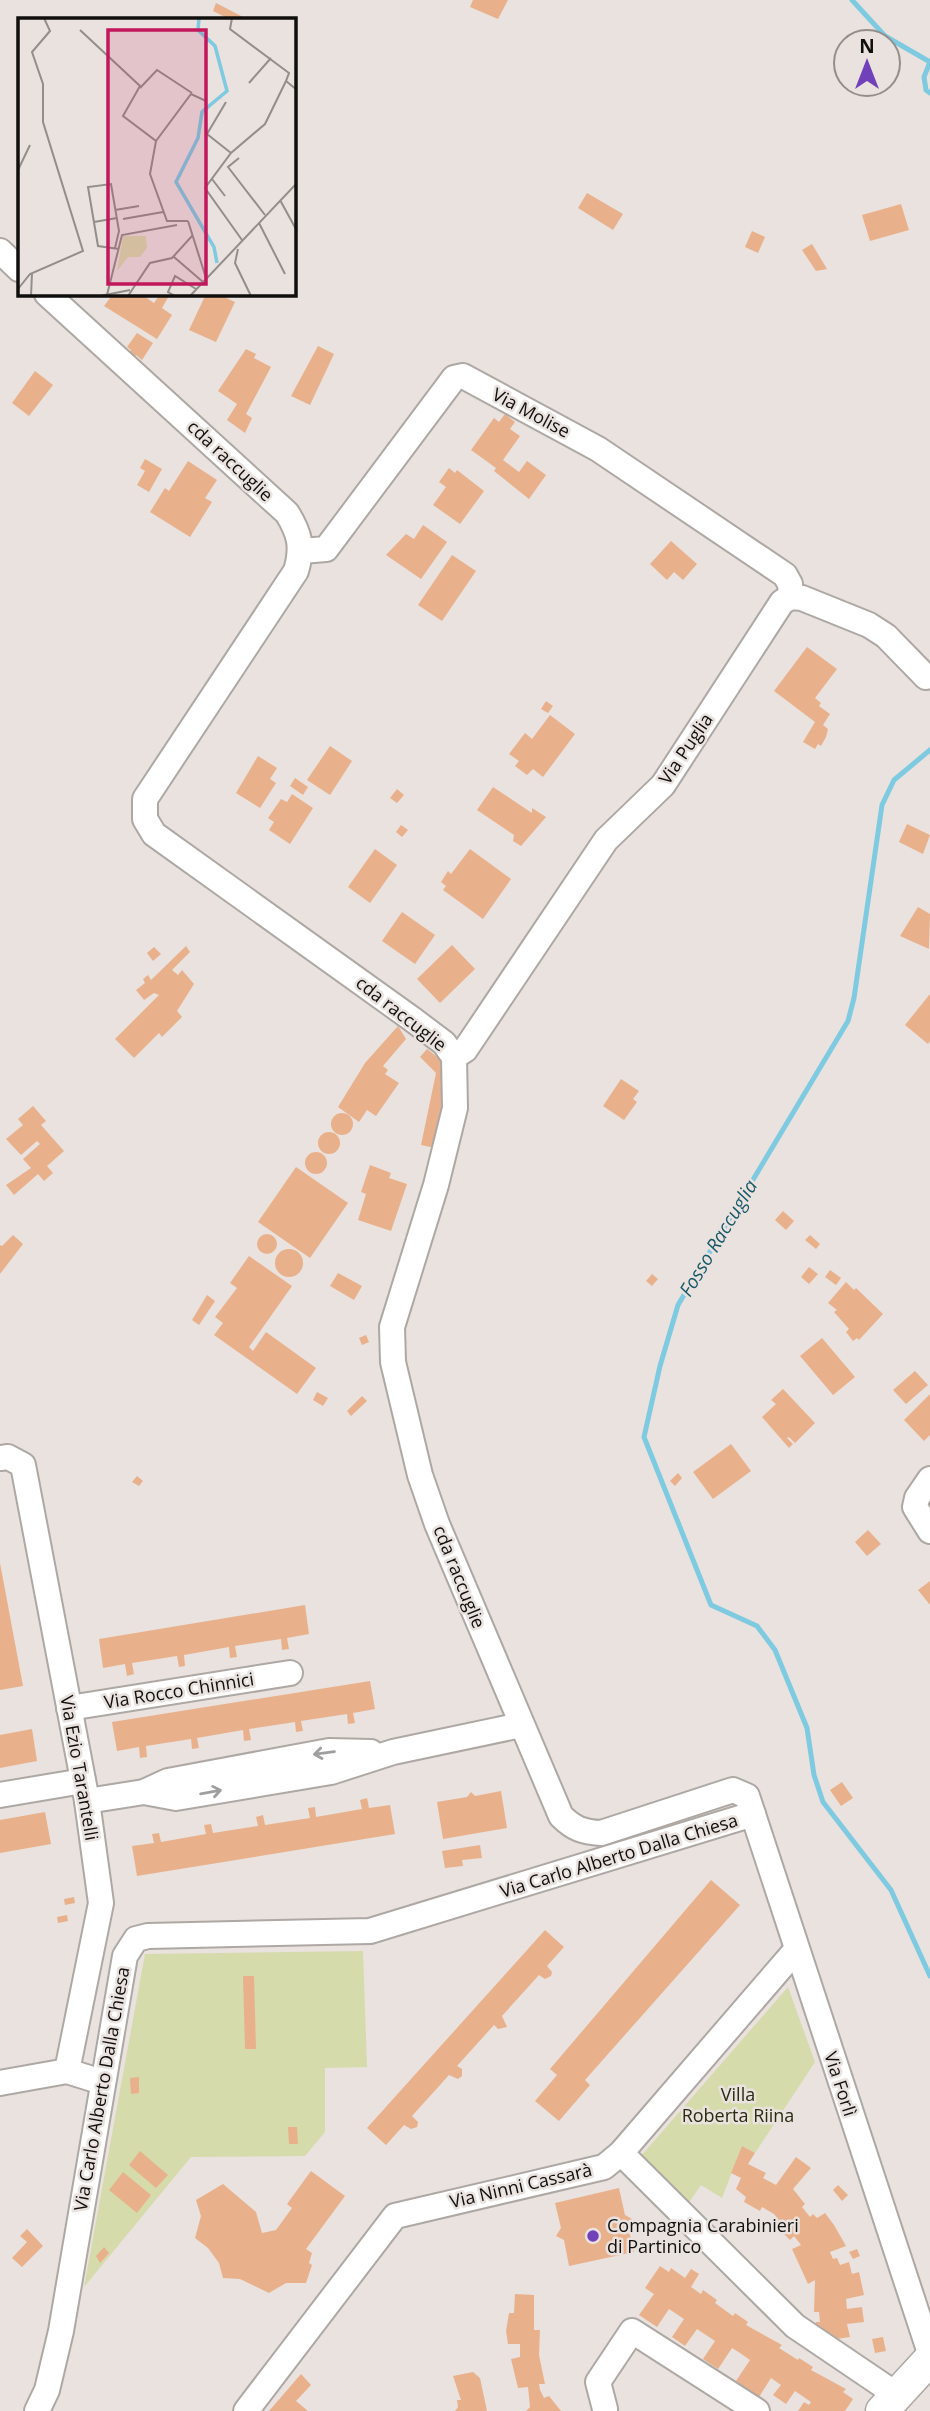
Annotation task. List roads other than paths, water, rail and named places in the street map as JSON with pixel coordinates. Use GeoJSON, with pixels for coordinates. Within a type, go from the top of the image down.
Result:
{"type":"FeatureCollection","features":[{"type":"Feature","properties":{"kind":"main road"},"geometry":{"type":"LineString","coordinates":[[889,2403],[930,2359]]}},
{"type":"Feature","properties":{"kind":"street"},"geometry":{"type":"LineString","coordinates":[[0,251],[18,268]]}},
{"type":"Feature","properties":{"kind":"street","name":"cda raccuglie"},"geometry":{"type":"LineString","coordinates":[[49,296],[286,513],[298,531],[302,551],[296,570],[145,799],[145,819],[154,834],[412,1019],[444,1043],[454,1057],[455,1108],[436,1185],[392,1327],[393,1362],[420,1475],[437,1524],[520,1725],[561,1816],[570,1826],[584,1832],[601,1833],[733,1790],[747,1796],[753,1814]]}},
{"type":"Feature","properties":{"kind":"street","name":"Via Molise"},"geometry":{"type":"LineString","coordinates":[[302,551],[326,550],[454,378],[463,376],[598,449],[664,493],[785,575],[790,584],[791,597]]}},
{"type":"Feature","properties":{"kind":"street"},"geometry":{"type":"LineString","coordinates":[[791,597],[802,598],[869,625],[886,636],[926,677]]}},
{"type":"Feature","properties":{"kind":"street","name":"Via Puglia"},"geometry":{"type":"LineString","coordinates":[[454,1057],[465,1050],[606,840],[663,785],[782,602],[791,597]]}},
{"type":"Feature","properties":{"kind":"street","name":"Via Ezio Tarantelli"},"geometry":{"type":"LineString","coordinates":[[12,1461],[69,1708],[85,1791],[101,1903],[67,2071]]}},
{"type":"Feature","properties":{"kind":"street"},"geometry":{"type":"LineString","coordinates":[[930,1479],[917,1498],[915,1507],[930,1531]]}},
{"type":"Feature","properties":{"kind":"street","name":"Via Rocco Chinnici"},"geometry":{"type":"LineString","coordinates":[[69,1708],[290,1673]]}},
{"type":"Feature","properties":{"kind":"street"},"geometry":{"type":"LineString","coordinates":[[0,1795],[85,1791],[144,1792],[168,1781],[328,1751],[393,1752],[520,1725]]}},
{"type":"Feature","properties":{"kind":"street","name":"Via Forlì"},"geometry":{"type":"LineString","coordinates":[[753,1814],[930,2353]]}},
{"type":"Feature","properties":{"kind":"street","name":"Via Carlo Alberto Dalla Chiesa"},"geometry":{"type":"LineString","coordinates":[[37,2411],[47,2390],[61,2332],[125,1956],[136,1939],[148,1936],[370,1931],[753,1814]]}},
{"type":"Feature","properties":{"kind":"street","name":"Via Ninni Cassarà"},"geometry":{"type":"LineString","coordinates":[[246,2411],[395,2216],[604,2167],[621,2154],[796,1950]]}},
{"type":"Feature","properties":{"kind":"street"},"geometry":{"type":"LineString","coordinates":[[0,2083],[67,2071],[102,2082]]}},
{"type":"Feature","properties":{"kind":"street"},"geometry":{"type":"LineString","coordinates":[[621,2154],[795,2326],[889,2403]]}},
{"type":"Feature","properties":{"kind":"street"},"geometry":{"type":"LineString","coordinates":[[607,2410],[598,2382],[632,2332],[722,2402],[757,2411]]}},
{"type":"Feature","properties":{"kind":"waterway","name":"Fosso Raccuglia"},"geometry":{"type":"LineString","coordinates":[[852,0],[885,36],[930,62],[924,77],[926,90],[930,93]]}},
{"type":"Feature","properties":{"kind":"waterway","name":"Fosso Raccuglia"},"geometry":{"type":"LineString","coordinates":[[930,750],[894,780],[882,805],[854,998],[848,1021],[678,1305],[660,1366],[644,1437],[711,1605],[757,1626],[775,1650],[807,1728],[814,1775],[823,1802],[891,1890],[930,1976]]}},
{"type":"Feature","properties":{"kind":"place","name":"Compagnia Carabinieri di Partinico"},"geometry":{"type":"Point","coordinates":[593,2236]}},
{"type":"Feature","properties":{"kind":"park label","name":"Villa Roberta Riina"},"geometry":{"type":"Point","coordinates":[738,2105]}}]}
